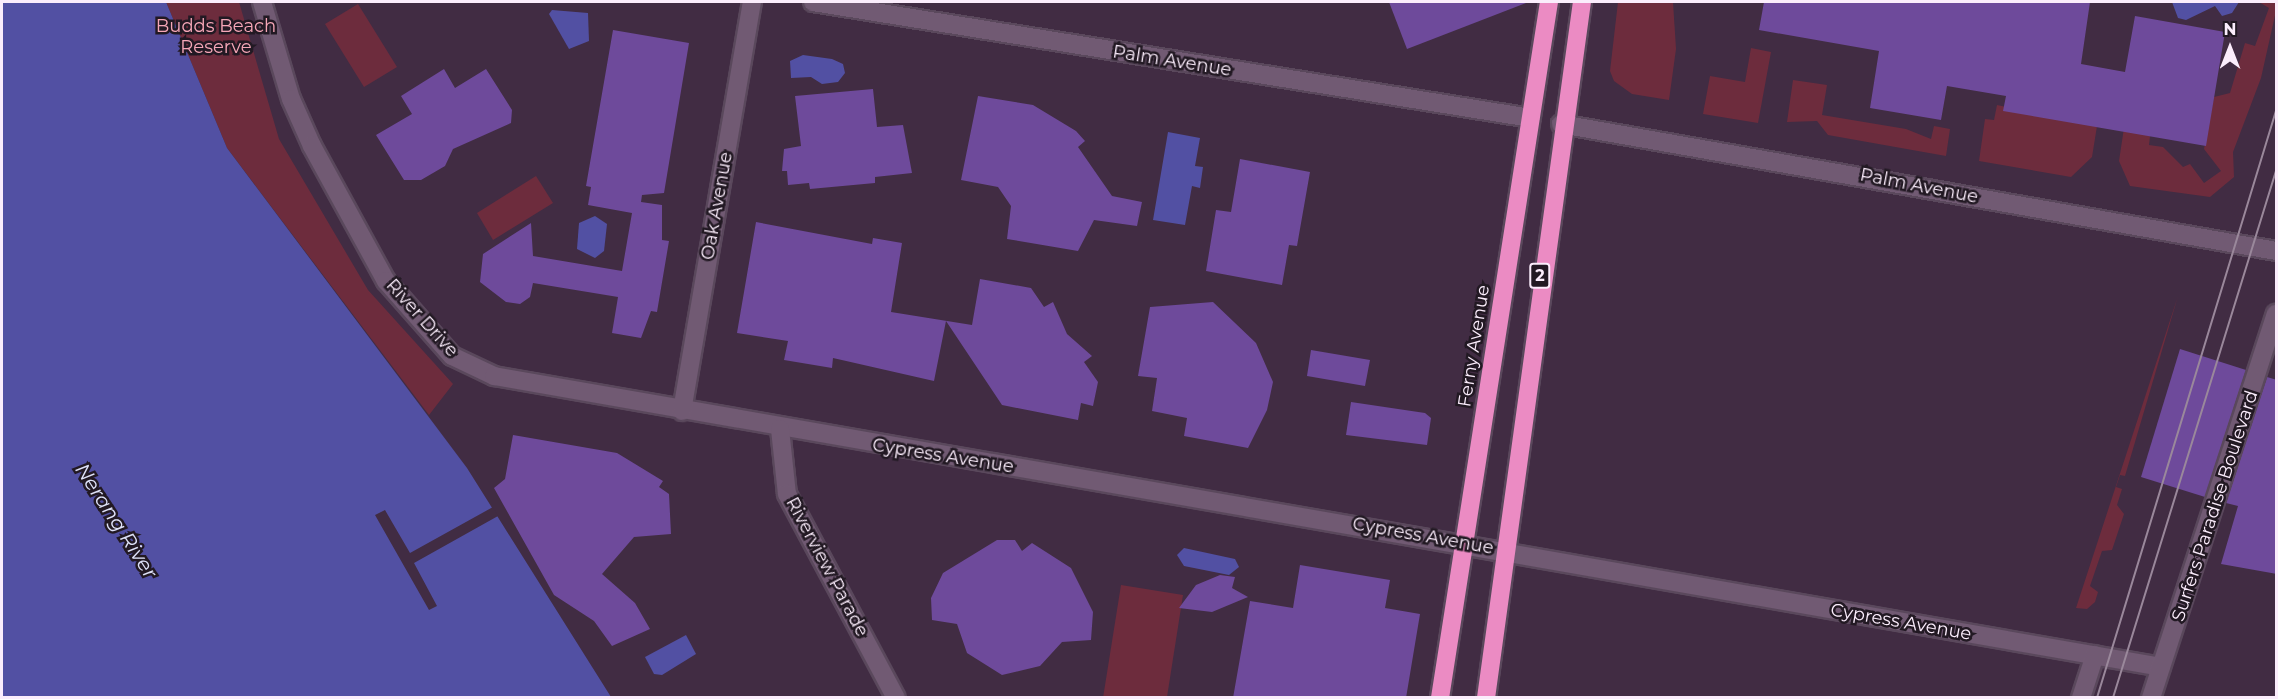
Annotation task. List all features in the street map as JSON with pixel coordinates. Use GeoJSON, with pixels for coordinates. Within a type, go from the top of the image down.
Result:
{"type":"FeatureCollection","features":[{"type":"Feature","properties":{"kind":"highway","name":"Ferny Avenue"},"geometry":{"type":"LineString","coordinates":[[1440,698],[1549,2]]}},
{"type":"Feature","properties":{"kind":"highway","name":"2"},"geometry":{"type":"LineString","coordinates":[[1486,698],[1561,124],[1582,2]]}},
{"type":"Feature","properties":{"kind":"street","name":"River Drive"},"geometry":{"type":"LineString","coordinates":[[262,2],[291,99],[312,146],[386,281],[452,356],[494,376],[682,411]]}},
{"type":"Feature","properties":{"kind":"street","name":"Oak Avenue"},"geometry":{"type":"LineString","coordinates":[[682,411],[752,2]]}},
{"type":"Feature","properties":{"kind":"street","name":"Palm Avenue"},"geometry":{"type":"LineString","coordinates":[[813,2],[1532,118]]}},
{"type":"Feature","properties":{"kind":"street","name":"Palm Avenue"},"geometry":{"type":"LineString","coordinates":[[1561,124],[2277,251]]}},
{"type":"Feature","properties":{"kind":"street","name":"Surfers Paradise Boulevard"},"geometry":{"type":"LineString","coordinates":[[2151,698],[2277,314]]}},
{"type":"Feature","properties":{"kind":"street","name":"Cypress Avenue"},"geometry":{"type":"LineString","coordinates":[[682,411],[1465,542],[2162,667]]}},
{"type":"Feature","properties":{"kind":"street","name":"Riverview Parade"},"geometry":{"type":"LineString","coordinates":[[780,429],[787,494],[896,698]]}},
{"type":"Feature","properties":{"kind":"street"},"geometry":{"type":"LineString","coordinates":[[2081,698],[2096,655]]}},
{"type":"Feature","properties":{"kind":"green space","name":"Budds Beach Reserve"},"geometry":{"type":"Polygon","coordinates":[[[166,2],[239,2],[279,139],[368,290],[453,384],[429,415],[227,148],[166,2]]]}},
{"type":"Feature","properties":{"kind":"green space"},"geometry":{"type":"Polygon","coordinates":[[[1618,2],[1673,2],[1676,49],[1669,100],[1632,94],[1614,81],[1610,71],[1618,2]]]}},
{"type":"Feature","properties":{"kind":"green space"},"geometry":{"type":"Polygon","coordinates":[[[2259,2],[2276,2],[2276,11],[2261,78],[2233,152],[2234,177],[2210,197],[2130,186],[2119,161],[2127,108],[2150,136],[2149,145],[2163,147],[2183,167],[2190,164],[2204,183],[2221,171],[2204,149],[2214,97],[2230,93],[2245,43],[2255,46],[2269,8],[2259,2]]]}},
{"type":"Feature","properties":{"kind":"green space"},"geometry":{"type":"Polygon","coordinates":[[[358,4],[397,67],[364,87],[325,24],[358,4]]]}},
{"type":"Feature","properties":{"kind":"green space"},"geometry":{"type":"Polygon","coordinates":[[[1751,48],[1771,52],[1758,123],[1703,114],[1710,76],[1745,82],[1751,48]]]}},
{"type":"Feature","properties":{"kind":"green space"},"geometry":{"type":"Polygon","coordinates":[[[1793,80],[1827,85],[1822,115],[1906,129],[1931,139],[1934,126],[1950,129],[1946,156],[1828,135],[1817,121],[1787,122],[1793,80]]]}},
{"type":"Feature","properties":{"kind":"green space"},"geometry":{"type":"Polygon","coordinates":[[[1997,105],[2097,126],[2092,157],[2071,177],[1979,161],[1985,119],[1994,120],[1997,105]]]}},
{"type":"Feature","properties":{"kind":"green space"},"geometry":{"type":"Polygon","coordinates":[[[536,176],[553,203],[493,240],[477,213],[536,176]]]}},
{"type":"Feature","properties":{"kind":"green space"},"geometry":{"type":"Polygon","coordinates":[[[2178,296],[2125,476],[2120,475],[2116,487],[2122,489],[2117,505],[2124,514],[2112,550],[2102,551],[2090,586],[2098,592],[2095,602],[2087,609],[2076,608],[2178,296]]]}},
{"type":"Feature","properties":{"kind":"green space"},"geometry":{"type":"Polygon","coordinates":[[[1121,585],[1183,595],[1167,697],[1103,698],[1121,585]]]}},
{"type":"Feature","properties":{"kind":"water","name":"Nerang River"},"geometry":{"type":"Polygon","coordinates":[[[2,2],[166,2],[227,148],[467,468],[611,697],[2,697],[2,2]]]}},
{"type":"Feature","properties":{"kind":"water"},"geometry":{"type":"Polygon","coordinates":[[[2172,2],[2239,2],[2232,13],[2222,16],[2215,6],[2186,20],[2178,18],[2172,2]]]}},
{"type":"Feature","properties":{"kind":"water"},"geometry":{"type":"Polygon","coordinates":[[[552,10],[588,13],[589,41],[569,49],[549,14],[552,10]]]}},
{"type":"Feature","properties":{"kind":"water"},"geometry":{"type":"Polygon","coordinates":[[[803,55],[832,59],[843,64],[845,73],[838,82],[822,84],[811,77],[791,78],[790,61],[803,55]]]}},
{"type":"Feature","properties":{"kind":"water"},"geometry":{"type":"Polygon","coordinates":[[[1168,132],[1200,138],[1195,166],[1203,167],[1200,188],[1192,186],[1185,225],[1153,220],[1168,132]]]}},
{"type":"Feature","properties":{"kind":"water"},"geometry":{"type":"Polygon","coordinates":[[[595,216],[607,224],[604,251],[595,258],[577,249],[579,223],[595,216]]]}},
{"type":"Feature","properties":{"kind":"water"},"geometry":{"type":"Polygon","coordinates":[[[1184,548],[1235,559],[1239,567],[1229,575],[1184,566],[1177,555],[1184,548]]]}},
{"type":"Feature","properties":{"kind":"water"},"geometry":{"type":"Polygon","coordinates":[[[686,635],[696,654],[662,675],[654,674],[645,657],[686,635]]]}},
{"type":"Feature","properties":{"kind":"pier"},"geometry":{"type":"Polygon","coordinates":[[[493,507],[498,516],[414,563],[437,606],[429,610],[375,515],[385,510],[410,553],[493,507]]]}},
{"type":"Feature","properties":{"kind":"building"},"geometry":{"type":"Polygon","coordinates":[[[1389,2],[1526,2],[1526,3],[1407,49],[1389,2]]]}},
{"type":"Feature","properties":{"kind":"building"},"geometry":{"type":"Polygon","coordinates":[[[1764,2],[2090,2],[2081,64],[2125,72],[2135,16],[2225,32],[2206,146],[2003,111],[2006,96],[1947,86],[1941,120],[1870,108],[1879,51],[1759,30],[1764,2]]]}},
{"type":"Feature","properties":{"kind":"building"},"geometry":{"type":"Polygon","coordinates":[[[613,30],[689,43],[664,193],[642,195],[641,202],[662,205],[662,240],[669,241],[657,312],[651,311],[641,338],[612,333],[618,297],[533,283],[530,297],[520,304],[506,302],[480,282],[483,254],[531,223],[533,256],[622,271],[632,213],[588,205],[591,187],[586,186],[613,30]]]}},
{"type":"Feature","properties":{"kind":"building"},"geometry":{"type":"Polygon","coordinates":[[[444,69],[455,88],[486,69],[512,110],[511,123],[453,149],[445,166],[421,180],[404,180],[376,135],[412,114],[401,96],[444,69]]]}},
{"type":"Feature","properties":{"kind":"building"},"geometry":{"type":"Polygon","coordinates":[[[873,89],[877,127],[903,125],[912,173],[875,177],[875,183],[810,189],[809,183],[788,185],[787,171],[782,171],[784,149],[801,146],[795,96],[873,89]]]}},
{"type":"Feature","properties":{"kind":"building"},"geometry":{"type":"Polygon","coordinates":[[[978,96],[1033,105],[1076,131],[1085,141],[1078,147],[1112,196],[1142,202],[1137,226],[1094,220],[1078,251],[1007,239],[1011,206],[998,187],[961,180],[978,96]]]}},
{"type":"Feature","properties":{"kind":"building"},"geometry":{"type":"Polygon","coordinates":[[[1240,159],[1310,172],[1297,246],[1289,245],[1282,285],[1206,271],[1216,210],[1231,212],[1240,159]]]}},
{"type":"Feature","properties":{"kind":"building"},"geometry":{"type":"Polygon","coordinates":[[[756,222],[872,244],[873,238],[902,243],[891,312],[972,325],[980,279],[1031,288],[1044,307],[1053,302],[1067,334],[1092,356],[1084,362],[1098,382],[1093,406],[1081,403],[1078,420],[1002,405],[946,321],[934,381],[833,358],[832,368],[784,360],[788,341],[737,333],[756,222]]]}},
{"type":"Feature","properties":{"kind":"building"},"geometry":{"type":"Polygon","coordinates":[[[1213,302],[1256,343],[1273,382],[1267,410],[1248,448],[1184,436],[1187,418],[1152,411],[1157,378],[1138,376],[1150,307],[1213,302]]]}},
{"type":"Feature","properties":{"kind":"building"},"geometry":{"type":"Polygon","coordinates":[[[2180,349],[2246,370],[2205,497],[2141,477],[2180,349]]]}},
{"type":"Feature","properties":{"kind":"building"},"geometry":{"type":"Polygon","coordinates":[[[1311,350],[1370,360],[1365,386],[1307,376],[1311,350]]]}},
{"type":"Feature","properties":{"kind":"building"},"geometry":{"type":"Polygon","coordinates":[[[2267,377],[2277,380],[2277,574],[2221,564],[2238,506],[2226,503],[2267,377]]]}},
{"type":"Feature","properties":{"kind":"building"},"geometry":{"type":"Polygon","coordinates":[[[1351,402],[1425,413],[1431,418],[1427,445],[1346,435],[1351,402]]]}},
{"type":"Feature","properties":{"kind":"building"},"geometry":{"type":"Polygon","coordinates":[[[513,435],[617,453],[663,481],[659,487],[669,494],[671,534],[634,537],[602,574],[635,603],[650,629],[612,646],[594,621],[554,595],[494,488],[505,479],[513,435]]]}},
{"type":"Feature","properties":{"kind":"building"},"geometry":{"type":"Polygon","coordinates":[[[997,540],[1015,540],[1022,551],[1032,543],[1071,568],[1093,612],[1091,640],[1062,642],[1040,666],[1002,675],[967,653],[957,624],[932,620],[931,598],[943,573],[997,540]]]}},
{"type":"Feature","properties":{"kind":"building"},"geometry":{"type":"Polygon","coordinates":[[[1300,565],[1390,580],[1385,608],[1420,614],[1406,698],[1233,698],[1250,601],[1293,608],[1300,565]]]}},
{"type":"Feature","properties":{"kind":"building"},"geometry":{"type":"Polygon","coordinates":[[[1220,575],[1235,577],[1232,588],[1248,597],[1212,612],[1179,608],[1196,585],[1220,575]]]}},
{"type":"Feature","properties":{"kind":"tram line"},"geometry":{"type":"LineString","coordinates":[[2097,698],[2276,111]]}},
{"type":"Feature","properties":{"kind":"tram line"},"geometry":{"type":"LineString","coordinates":[[2113,698],[2276,171]]}}]}
